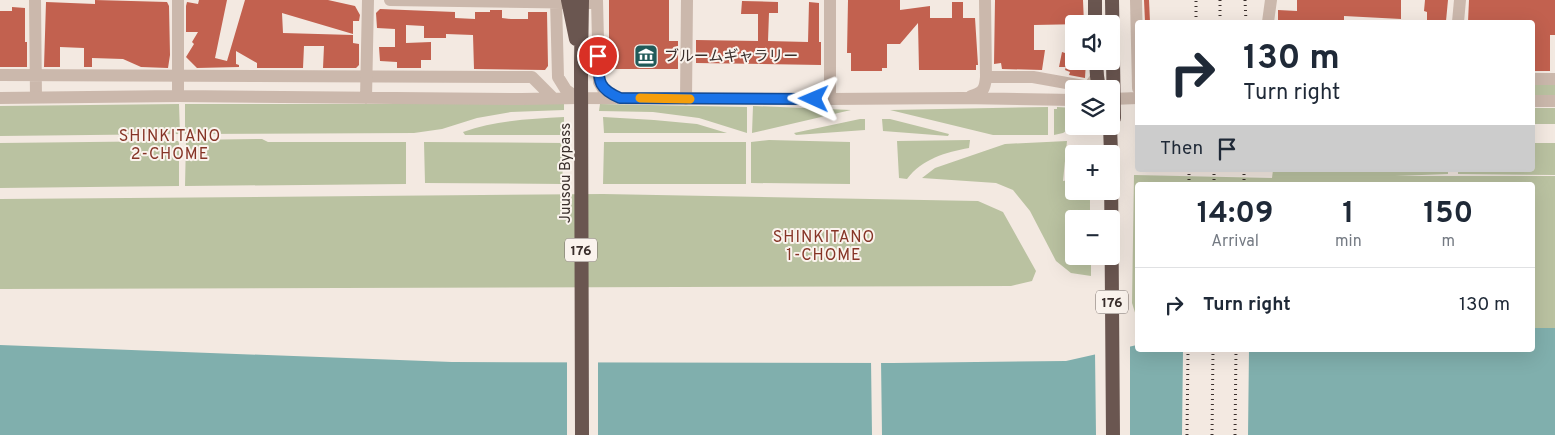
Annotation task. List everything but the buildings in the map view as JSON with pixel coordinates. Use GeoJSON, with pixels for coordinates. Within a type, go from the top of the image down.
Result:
{"type":"FeatureCollection","features":[{"type":"Feature","properties":{"kind":"highway","name":"Juusou Bypass"},"geometry":{"type":"LineString","coordinates":[[582,0],[582,435]]}},
{"type":"Feature","properties":{"kind":"highway"},"geometry":{"type":"LineString","coordinates":[[1095,0],[1095,15]]}},
{"type":"Feature","properties":{"kind":"highway"},"geometry":{"type":"LineString","coordinates":[[1112,0],[1112,80]]}},
{"type":"Feature","properties":{"kind":"highway","name":"176"},"geometry":{"type":"LineString","coordinates":[[560,1],[581,64]]}},
{"type":"Feature","properties":{"kind":"highway","name":"176"},"geometry":{"type":"LineString","coordinates":[[1111,200],[1114,435]]}},
{"type":"Feature","properties":{"kind":"street"},"geometry":{"type":"LineString","coordinates":[[35,0],[36,98]]}},
{"type":"Feature","properties":{"kind":"street"},"geometry":{"type":"LineString","coordinates":[[178,0],[178,96]]}},
{"type":"Feature","properties":{"kind":"street"},"geometry":{"type":"LineString","coordinates":[[366,98],[368,0]]}},
{"type":"Feature","properties":{"kind":"street"},"geometry":{"type":"LineString","coordinates":[[390,0],[597,1],[599,82],[603,89],[620,98]]}},
{"type":"Feature","properties":{"kind":"street"},"geometry":{"type":"LineString","coordinates":[[686,99],[687,0]]}},
{"type":"Feature","properties":{"kind":"street"},"geometry":{"type":"LineString","coordinates":[[830,0],[830,100]]}},
{"type":"Feature","properties":{"kind":"street"},"geometry":{"type":"LineString","coordinates":[[962,98],[979,94],[983,91],[986,77],[985,0]]}},
{"type":"Feature","properties":{"kind":"street"},"geometry":{"type":"LineString","coordinates":[[1136,0],[1136,20]]}},
{"type":"Feature","properties":{"kind":"street"},"geometry":{"type":"LineString","coordinates":[[1268,20],[1271,0]]}},
{"type":"Feature","properties":{"kind":"street"},"geometry":{"type":"LineString","coordinates":[[1458,20],[1460,0]]}},
{"type":"Feature","properties":{"kind":"street"},"geometry":{"type":"LineString","coordinates":[[560,1],[558,78],[566,90],[578,98]]}},
{"type":"Feature","properties":{"kind":"street"},"geometry":{"type":"LineString","coordinates":[[0,75],[532,77],[553,98]]}},
{"type":"Feature","properties":{"kind":"street"},"geometry":{"type":"LineString","coordinates":[[986,77],[1033,78],[1065,83]]}},
{"type":"Feature","properties":{"kind":"street"},"geometry":{"type":"LineString","coordinates":[[1001,77],[995,84],[996,89],[1000,91],[1051,99]]}},
{"type":"Feature","properties":{"kind":"street"},"geometry":{"type":"LineString","coordinates":[[1535,79],[1555,79]]}},
{"type":"Feature","properties":{"kind":"street"},"geometry":{"type":"LineString","coordinates":[[0,98],[178,96],[522,99],[1065,100]]}},
{"type":"Feature","properties":{"kind":"street"},"geometry":{"type":"LineString","coordinates":[[1120,99],[1135,98]]}},
{"type":"Feature","properties":{"kind":"street"},"geometry":{"type":"LineString","coordinates":[[1535,101],[1555,100]]}},
{"type":"Feature","properties":{"kind":"green space"},"geometry":{"type":"Polygon","coordinates":[[[1535,83],[1555,83],[1555,95],[1535,95],[1535,83]]]}},
{"type":"Feature","properties":{"kind":"green space"},"geometry":{"type":"Polygon","coordinates":[[[179,104],[180,134],[0,136],[0,106],[179,104]]]}},
{"type":"Feature","properties":{"kind":"green space"},"geometry":{"type":"Polygon","coordinates":[[[185,104],[564,104],[564,110],[511,112],[477,118],[442,129],[414,133],[185,134],[185,104]]]}},
{"type":"Feature","properties":{"kind":"green space"},"geometry":{"type":"Polygon","coordinates":[[[600,104],[747,107],[747,133],[699,118],[653,112],[599,111],[600,104]]]}},
{"type":"Feature","properties":{"kind":"green space"},"geometry":{"type":"Polygon","coordinates":[[[753,106],[851,110],[752,133],[753,106]]]}},
{"type":"Feature","properties":{"kind":"green space"},"geometry":{"type":"Polygon","coordinates":[[[1048,107],[1048,135],[993,135],[890,110],[1048,107]]]}},
{"type":"Feature","properties":{"kind":"green space"},"geometry":{"type":"Polygon","coordinates":[[[1057,107],[1065,107],[1065,132],[1054,135],[1054,109],[1057,109],[1057,107]]]}},
{"type":"Feature","properties":{"kind":"green space"},"geometry":{"type":"Polygon","coordinates":[[[1535,108],[1555,108],[1555,124],[1535,124],[1535,108]]]}},
{"type":"Feature","properties":{"kind":"green space"},"geometry":{"type":"Polygon","coordinates":[[[564,117],[564,135],[465,135],[463,132],[526,119],[564,117]]]}},
{"type":"Feature","properties":{"kind":"green space"},"geometry":{"type":"Polygon","coordinates":[[[603,117],[697,124],[727,133],[604,133],[603,117]]]}},
{"type":"Feature","properties":{"kind":"green space"},"geometry":{"type":"Polygon","coordinates":[[[865,119],[865,130],[796,135],[794,133],[865,119]]]}},
{"type":"Feature","properties":{"kind":"green space"},"geometry":{"type":"Polygon","coordinates":[[[882,119],[890,119],[949,134],[948,136],[883,131],[882,119]]]}},
{"type":"Feature","properties":{"kind":"green space"},"geometry":{"type":"Polygon","coordinates":[[[262,139],[268,142],[406,142],[406,184],[185,186],[186,140],[262,139]]]}},
{"type":"Feature","properties":{"kind":"green space"},"geometry":{"type":"Polygon","coordinates":[[[769,140],[850,142],[850,184],[751,183],[751,142],[769,140]]]}},
{"type":"Feature","properties":{"kind":"green space"},"geometry":{"type":"Polygon","coordinates":[[[970,140],[969,148],[927,161],[907,179],[899,178],[897,141],[970,140]]]}},
{"type":"Feature","properties":{"kind":"green space"},"geometry":{"type":"Polygon","coordinates":[[[179,141],[179,186],[0,188],[0,143],[179,141]]]}},
{"type":"Feature","properties":{"kind":"green space"},"geometry":{"type":"Polygon","coordinates":[[[1067,141],[1065,145],[1063,181],[1065,181],[1065,200],[1090,200],[1090,210],[1065,210],[1065,265],[1091,265],[1091,276],[1071,273],[1056,261],[1030,211],[1013,190],[996,183],[922,178],[935,168],[1005,144],[1067,141]]]}},
{"type":"Feature","properties":{"kind":"green space"},"geometry":{"type":"Polygon","coordinates":[[[424,142],[564,143],[562,184],[425,183],[424,142]]]}},
{"type":"Feature","properties":{"kind":"green space"},"geometry":{"type":"Polygon","coordinates":[[[604,142],[746,142],[746,184],[603,184],[604,142]]]}},
{"type":"Feature","properties":{"kind":"green space"},"geometry":{"type":"Polygon","coordinates":[[[1535,143],[1555,143],[1555,175],[1458,174],[1458,172],[1535,172],[1535,143]]]}},
{"type":"Feature","properties":{"kind":"green space"},"geometry":{"type":"Polygon","coordinates":[[[1273,172],[1448,172],[1448,174],[1395,176],[1555,176],[1555,328],[1535,328],[1535,182],[1135,182],[1135,313],[1132,303],[1134,175],[1272,178],[1273,172]]]}},
{"type":"Feature","properties":{"kind":"green space"},"geometry":{"type":"Polygon","coordinates":[[[603,194],[978,201],[1003,212],[1036,271],[1032,281],[1011,286],[0,289],[0,199],[603,194]]]}},
{"type":"Feature","properties":{"kind":"water"},"geometry":{"type":"Polygon","coordinates":[[[1535,328],[1555,328],[1555,435],[0,435],[0,345],[452,362],[893,363],[1066,361],[1135,345],[1135,352],[1535,352],[1535,328]]]}},
{"type":"Feature","properties":{"kind":"pier"},"geometry":{"type":"Polygon","coordinates":[[[1130,344],[1130,435],[1096,435],[1095,352],[1130,344]]]}},
{"type":"Feature","properties":{"kind":"pier"},"geometry":{"type":"Polygon","coordinates":[[[1183,352],[1249,352],[1248,435],[1182,435],[1183,352]]]}},
{"type":"Feature","properties":{"kind":"pier"},"geometry":{"type":"Polygon","coordinates":[[[567,360],[598,360],[598,435],[567,435],[567,360]]]}},
{"type":"Feature","properties":{"kind":"pier"},"geometry":{"type":"Polygon","coordinates":[[[871,360],[881,360],[882,435],[872,435],[871,360]]]}},
{"type":"Feature","properties":{"kind":"railway"},"geometry":{"type":"LineString","coordinates":[[1196,0],[1196,20]]}},
{"type":"Feature","properties":{"kind":"railway"},"geometry":{"type":"LineString","coordinates":[[1220,0],[1220,20]]}},
{"type":"Feature","properties":{"kind":"railway"},"geometry":{"type":"LineString","coordinates":[[1245,0],[1246,20]]}},
{"type":"Feature","properties":{"kind":"railway"},"geometry":{"type":"LineString","coordinates":[[1189,172],[1189,182]]}},
{"type":"Feature","properties":{"kind":"railway"},"geometry":{"type":"LineString","coordinates":[[1214,172],[1214,182]]}},
{"type":"Feature","properties":{"kind":"railway"},"geometry":{"type":"LineString","coordinates":[[1244,172],[1244,182]]}},
{"type":"Feature","properties":{"kind":"railway"},"geometry":{"type":"LineString","coordinates":[[1187,435],[1188,352]]}},
{"type":"Feature","properties":{"kind":"railway"},"geometry":{"type":"LineString","coordinates":[[1212,435],[1213,352]]}},
{"type":"Feature","properties":{"kind":"railway"},"geometry":{"type":"LineString","coordinates":[[1235,435],[1236,352]]}},
{"type":"Feature","properties":{"kind":"slow traffic"},"geometry":{"type":"LineString","coordinates":[[640,98],[690,99]]}},
{"type":"Feature","properties":{"kind":"place","name":"ブルームギャラリー"},"geometry":{"type":"Point","coordinates":[646,56]}},
{"type":"Feature","properties":{"kind":"district","name":"SHINKITANO 2-CHOME"},"geometry":{"type":"Point","coordinates":[170,144]}},
{"type":"Feature","properties":{"kind":"district","name":"SHINKITANO 1-CHOME"},"geometry":{"type":"Point","coordinates":[824,245]}},
{"type":"Feature","properties":{"kind":"route"},"geometry":{"type":"LineString","coordinates":[[598,56],[599,82],[609,94],[620,98],[814,99]]}}]}
